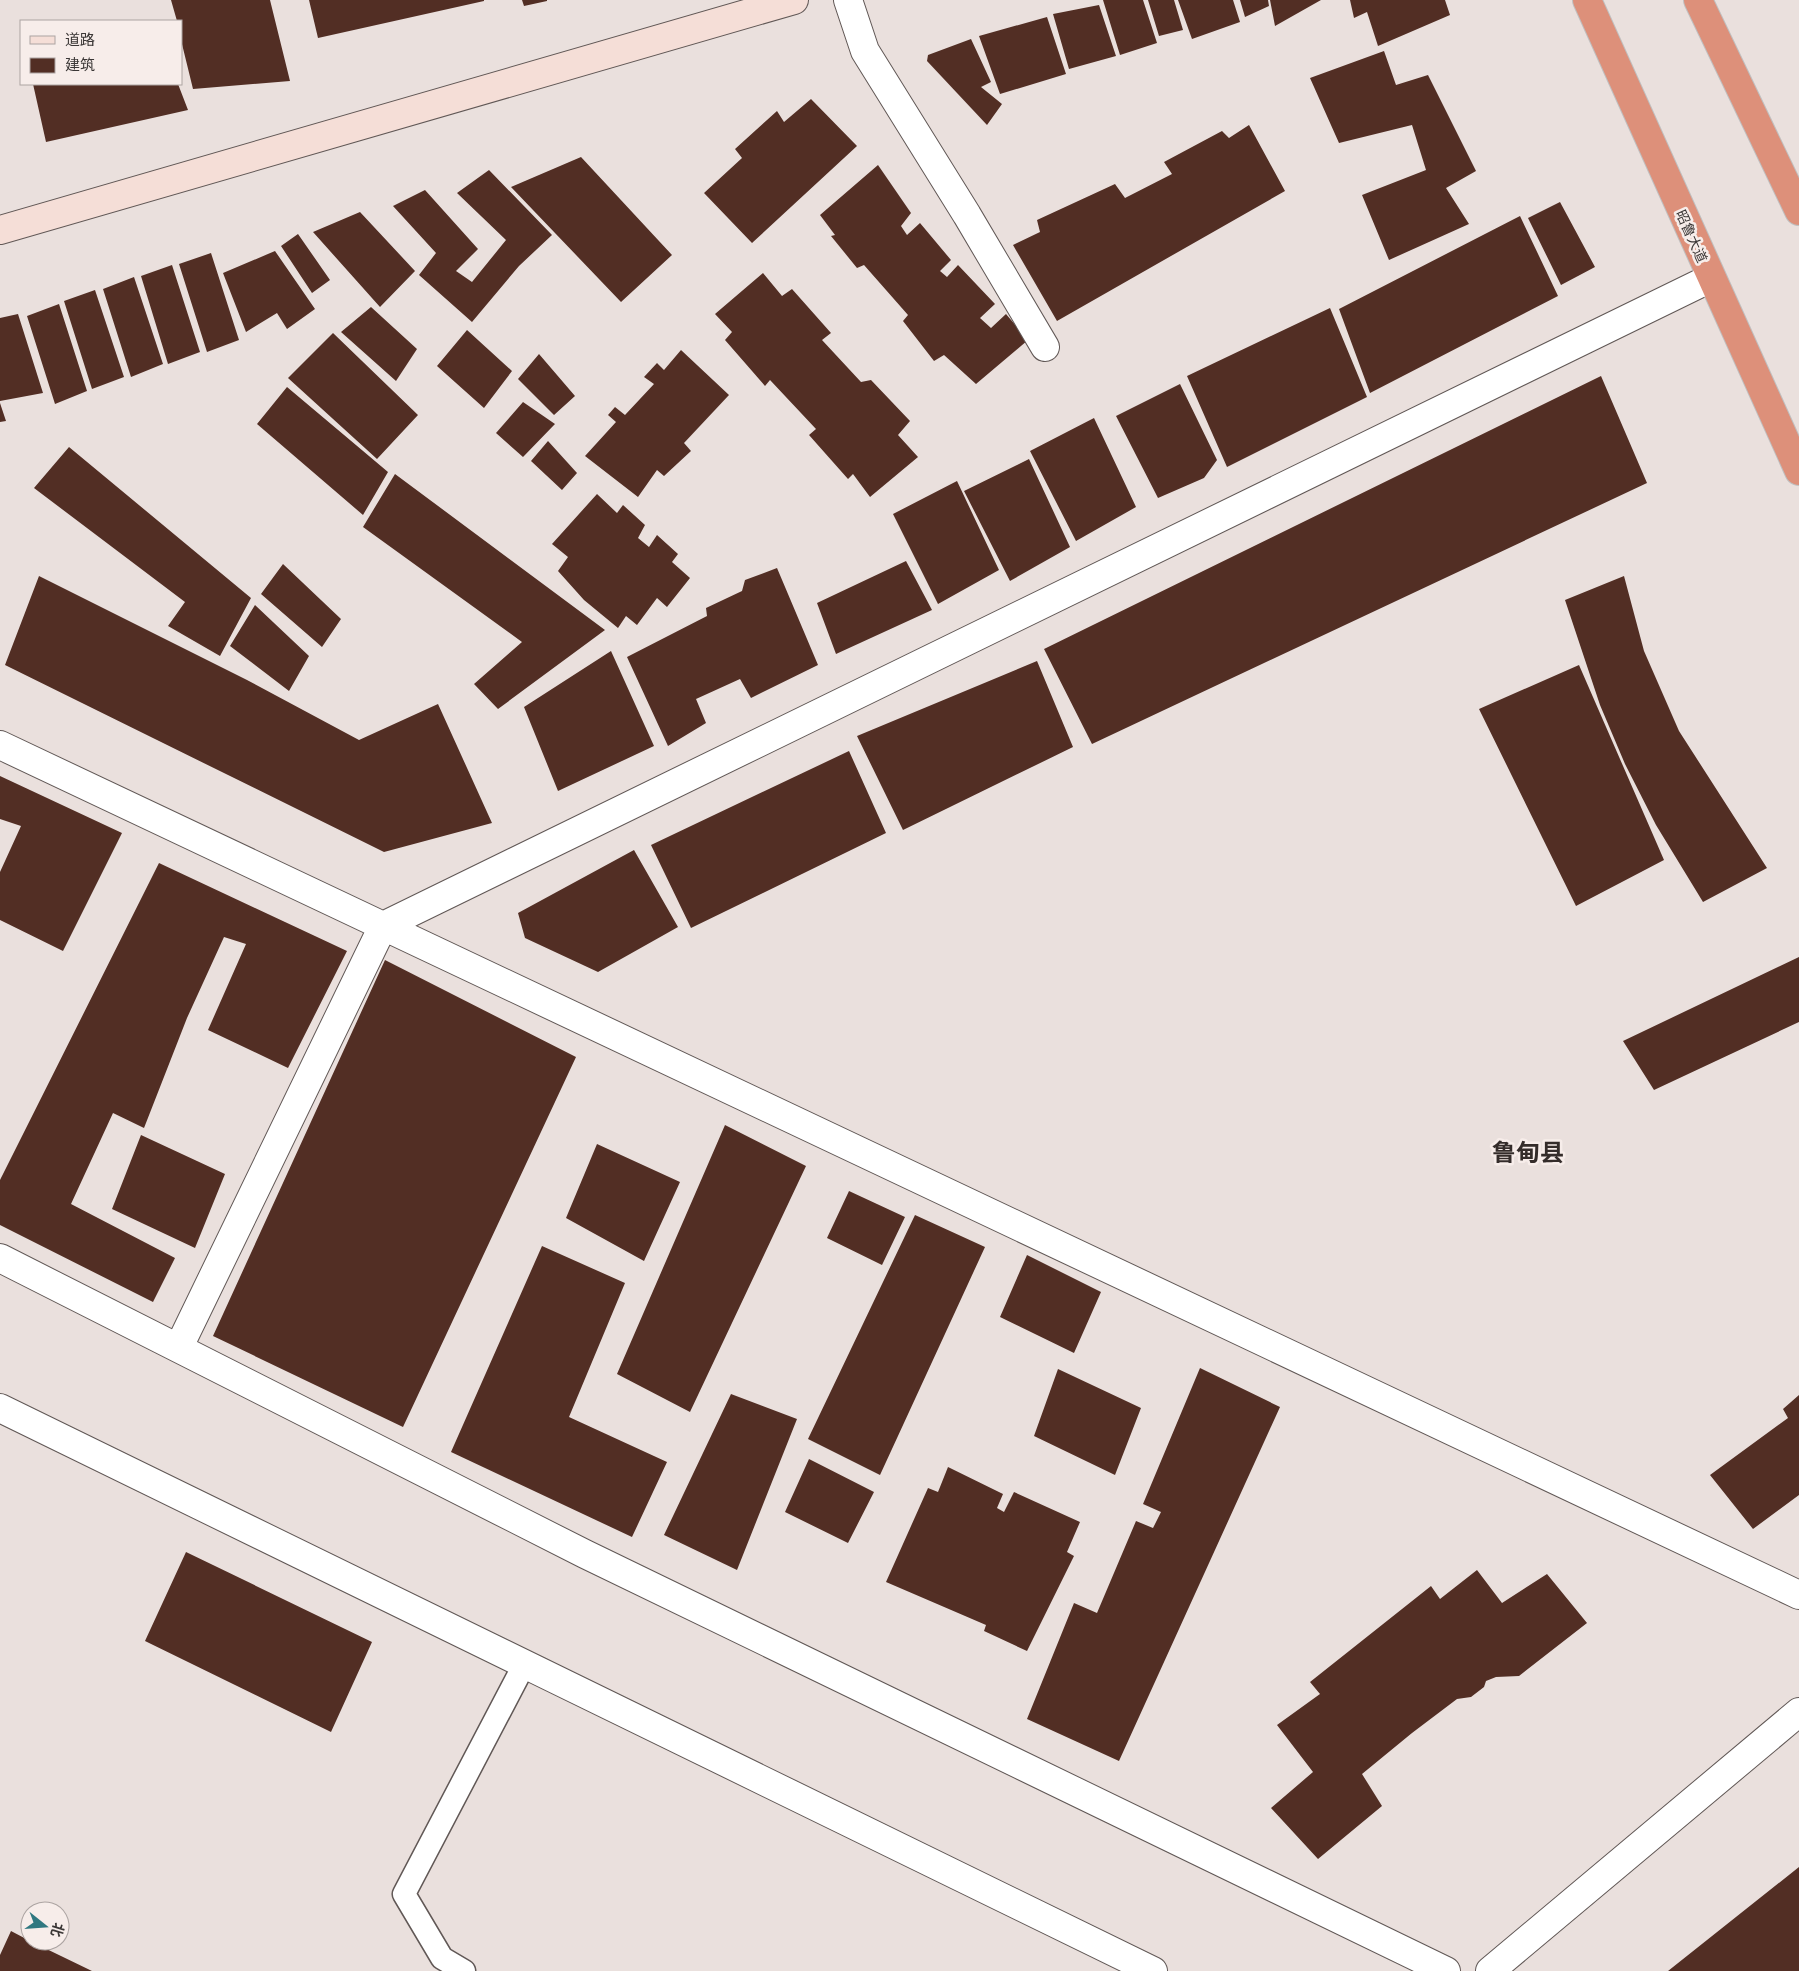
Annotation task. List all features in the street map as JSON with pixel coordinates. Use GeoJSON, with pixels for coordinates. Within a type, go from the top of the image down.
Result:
{"type":"FeatureCollection","features":[{"type":"Feature","properties":{"kind":"highway","name":"昭鲁大道"},"geometry":{"type":"LineString","coordinates":[[1587,0],[1799,470]]}},
{"type":"Feature","properties":{"kind":"highway"},"geometry":{"type":"LineString","coordinates":[[1698,0],[1799,211]]}},
{"type":"Feature","properties":{"kind":"street"},"geometry":{"type":"LineString","coordinates":[[0,230],[794,0]]}},
{"type":"Feature","properties":{"kind":"street"},"geometry":{"type":"LineString","coordinates":[[848,0],[865,51],[967,214],[1045,347]]}},
{"type":"Feature","properties":{"kind":"street"},"geometry":{"type":"LineString","coordinates":[[179,1347],[382,926],[1711,278]]}},
{"type":"Feature","properties":{"kind":"street"},"geometry":{"type":"LineString","coordinates":[[0,745],[1799,1595]]}},
{"type":"Feature","properties":{"kind":"street"},"geometry":{"type":"LineString","coordinates":[[0,1258],[585,1554],[1446,1971]]}},
{"type":"Feature","properties":{"kind":"street"},"geometry":{"type":"LineString","coordinates":[[0,1408],[1153,1971]]}},
{"type":"Feature","properties":{"kind":"street"},"geometry":{"type":"LineString","coordinates":[[1490,1971],[1799,1712]]}},
{"type":"Feature","properties":{"kind":"lane"},"geometry":{"type":"LineString","coordinates":[[464,1971],[442,1958],[404,1894],[525,1663]]}},
{"type":"Feature","properties":{"kind":"building"},"geometry":{"type":"Polygon","coordinates":[[[171,0],[270,0],[290,81],[193,89],[182,44],[182,20],[177,20],[171,0]]]}},
{"type":"Feature","properties":{"kind":"building"},"geometry":{"type":"Polygon","coordinates":[[[309,0],[484,0],[484,1],[318,38],[309,0]]]}},
{"type":"Feature","properties":{"kind":"building"},"geometry":{"type":"Polygon","coordinates":[[[522,0],[547,0],[547,1],[524,6],[522,0]]]}},
{"type":"Feature","properties":{"kind":"building"},"geometry":{"type":"Polygon","coordinates":[[[1103,0],[1143,0],[1157,43],[1120,55],[1103,0]]]}},
{"type":"Feature","properties":{"kind":"building"},"geometry":{"type":"Polygon","coordinates":[[[1148,0],[1174,0],[1183,30],[1159,36],[1148,0]]]}},
{"type":"Feature","properties":{"kind":"building"},"geometry":{"type":"Polygon","coordinates":[[[1178,0],[1233,0],[1240,22],[1192,39],[1178,0]]]}},
{"type":"Feature","properties":{"kind":"building"},"geometry":{"type":"Polygon","coordinates":[[[1240,0],[1268,0],[1269,6],[1245,17],[1240,0]]]}},
{"type":"Feature","properties":{"kind":"building"},"geometry":{"type":"Polygon","coordinates":[[[1270,0],[1321,0],[1275,26],[1270,0]]]}},
{"type":"Feature","properties":{"kind":"building"},"geometry":{"type":"Polygon","coordinates":[[[1350,0],[1445,0],[1450,15],[1378,46],[1367,12],[1354,18],[1350,0]]]}},
{"type":"Feature","properties":{"kind":"building"},"geometry":{"type":"Polygon","coordinates":[[[1099,5],[1116,56],[1069,69],[1053,14],[1099,5]]]}},
{"type":"Feature","properties":{"kind":"building"},"geometry":{"type":"Polygon","coordinates":[[[1047,17],[1066,74],[1000,94],[979,36],[1047,17]]]}},
{"type":"Feature","properties":{"kind":"building"},"geometry":{"type":"Polygon","coordinates":[[[971,39],[991,82],[981,87],[1002,104],[987,125],[927,61],[928,55],[971,39]]]}},
{"type":"Feature","properties":{"kind":"building"},"geometry":{"type":"Polygon","coordinates":[[[1384,51],[1396,85],[1428,75],[1476,171],[1446,188],[1469,224],[1389,260],[1362,195],[1426,170],[1412,125],[1339,143],[1310,78],[1384,51]]]}},
{"type":"Feature","properties":{"kind":"building"},"geometry":{"type":"Polygon","coordinates":[[[33,85],[178,85],[188,110],[46,142],[33,85]]]}},
{"type":"Feature","properties":{"kind":"building"},"geometry":{"type":"Polygon","coordinates":[[[811,99],[857,146],[752,243],[704,193],[742,158],[735,149],[777,111],[784,122],[811,99]]]}},
{"type":"Feature","properties":{"kind":"building"},"geometry":{"type":"Polygon","coordinates":[[[1249,125],[1285,191],[1057,321],[1013,245],[1040,232],[1037,220],[1115,184],[1125,198],[1172,174],[1164,162],[1222,131],[1229,138],[1249,125]]]}},
{"type":"Feature","properties":{"kind":"building"},"geometry":{"type":"Polygon","coordinates":[[[581,157],[672,255],[621,302],[511,187],[581,157]]]}},
{"type":"Feature","properties":{"kind":"building"},"geometry":{"type":"Polygon","coordinates":[[[878,165],[911,213],[901,226],[907,235],[920,223],[951,260],[940,271],[947,277],[958,265],[995,304],[980,318],[991,328],[1006,314],[1028,340],[976,384],[944,355],[934,361],[903,321],[908,315],[864,265],[857,268],[831,236],[835,235],[820,215],[878,165]]]}},
{"type":"Feature","properties":{"kind":"building"},"geometry":{"type":"Polygon","coordinates":[[[489,170],[552,235],[519,266],[472,322],[419,275],[436,253],[393,206],[425,190],[478,249],[456,271],[472,282],[506,240],[457,193],[489,170]]]}},
{"type":"Feature","properties":{"kind":"building"},"geometry":{"type":"Polygon","coordinates":[[[1560,202],[1595,267],[1561,285],[1528,218],[1560,202]]]}},
{"type":"Feature","properties":{"kind":"building"},"geometry":{"type":"Polygon","coordinates":[[[360,212],[415,271],[380,307],[313,232],[360,212]]]}},
{"type":"Feature","properties":{"kind":"building"},"geometry":{"type":"Polygon","coordinates":[[[1520,216],[1558,296],[1370,393],[1339,309],[1520,216]]]}},
{"type":"Feature","properties":{"kind":"building"},"geometry":{"type":"Polygon","coordinates":[[[298,234],[330,280],[312,293],[281,246],[298,234]]]}},
{"type":"Feature","properties":{"kind":"building"},"geometry":{"type":"Polygon","coordinates":[[[275,251],[315,309],[287,329],[277,313],[246,332],[223,273],[275,251]]]}},
{"type":"Feature","properties":{"kind":"building"},"geometry":{"type":"Polygon","coordinates":[[[211,253],[239,340],[207,352],[179,264],[211,253]]]}},
{"type":"Feature","properties":{"kind":"building"},"geometry":{"type":"Polygon","coordinates":[[[172,265],[200,352],[168,364],[141,276],[172,265]]]}},
{"type":"Feature","properties":{"kind":"building"},"geometry":{"type":"Polygon","coordinates":[[[763,273],[782,296],[792,289],[831,333],[822,340],[861,382],[871,380],[910,421],[898,435],[918,457],[870,497],[853,474],[848,479],[809,435],[816,429],[770,380],[765,386],[725,340],[732,332],[715,314],[763,273]]]}},
{"type":"Feature","properties":{"kind":"building"},"geometry":{"type":"Polygon","coordinates":[[[134,277],[163,364],[131,377],[103,289],[134,277]]]}},
{"type":"Feature","properties":{"kind":"building"},"geometry":{"type":"Polygon","coordinates":[[[95,290],[124,377],[92,389],[64,301],[95,290]]]}},
{"type":"Feature","properties":{"kind":"building"},"geometry":{"type":"Polygon","coordinates":[[[59,304],[87,391],[55,404],[27,316],[59,304]]]}},
{"type":"Feature","properties":{"kind":"building"},"geometry":{"type":"Polygon","coordinates":[[[371,307],[417,349],[396,381],[341,332],[371,307]]]}},
{"type":"Feature","properties":{"kind":"building"},"geometry":{"type":"Polygon","coordinates":[[[1330,308],[1367,397],[1227,467],[1187,376],[1330,308]]]}},
{"type":"Feature","properties":{"kind":"building"},"geometry":{"type":"Polygon","coordinates":[[[18,314],[43,393],[0,401],[0,318],[18,314]]]}},
{"type":"Feature","properties":{"kind":"building"},"geometry":{"type":"Polygon","coordinates":[[[467,330],[512,371],[484,408],[437,366],[467,330]]]}},
{"type":"Feature","properties":{"kind":"building"},"geometry":{"type":"Polygon","coordinates":[[[333,333],[418,415],[377,459],[288,378],[333,333]]]}},
{"type":"Feature","properties":{"kind":"building"},"geometry":{"type":"Polygon","coordinates":[[[681,350],[729,395],[684,443],[691,451],[664,476],[657,470],[638,497],[585,456],[616,422],[608,415],[615,407],[625,415],[654,384],[644,377],[657,363],[664,370],[681,350]]]}},
{"type":"Feature","properties":{"kind":"building"},"geometry":{"type":"Polygon","coordinates":[[[539,354],[575,396],[554,415],[518,379],[539,354]]]}},
{"type":"Feature","properties":{"kind":"building"},"geometry":{"type":"Polygon","coordinates":[[[1601,376],[1647,483],[1092,744],[1044,649],[1601,376]]]}},
{"type":"Feature","properties":{"kind":"building"},"geometry":{"type":"Polygon","coordinates":[[[1180,384],[1217,460],[1204,478],[1158,498],[1116,416],[1180,384]]]}},
{"type":"Feature","properties":{"kind":"building"},"geometry":{"type":"Polygon","coordinates":[[[287,387],[388,472],[363,515],[257,424],[287,387]]]}},
{"type":"Feature","properties":{"kind":"building"},"geometry":{"type":"Polygon","coordinates":[[[523,402],[555,424],[523,457],[496,433],[523,402]]]}},
{"type":"Feature","properties":{"kind":"building"},"geometry":{"type":"Polygon","coordinates":[[[0,403],[6,421],[0,422],[0,403]]]}},
{"type":"Feature","properties":{"kind":"building"},"geometry":{"type":"Polygon","coordinates":[[[1094,418],[1136,507],[1076,541],[1030,451],[1094,418]]]}},
{"type":"Feature","properties":{"kind":"building"},"geometry":{"type":"Polygon","coordinates":[[[548,441],[577,473],[562,490],[531,461],[548,441]]]}},
{"type":"Feature","properties":{"kind":"building"},"geometry":{"type":"Polygon","coordinates":[[[69,447],[251,598],[220,656],[168,626],[185,602],[34,488],[69,447]]]}},
{"type":"Feature","properties":{"kind":"building"},"geometry":{"type":"Polygon","coordinates":[[[1029,459],[1070,547],[1010,581],[964,491],[1029,459]]]}},
{"type":"Feature","properties":{"kind":"building"},"geometry":{"type":"Polygon","coordinates":[[[395,474],[605,630],[498,709],[474,684],[522,642],[363,527],[395,474]]]}},
{"type":"Feature","properties":{"kind":"building"},"geometry":{"type":"Polygon","coordinates":[[[957,481],[999,570],[938,604],[893,514],[957,481]]]}},
{"type":"Feature","properties":{"kind":"building"},"geometry":{"type":"Polygon","coordinates":[[[597,494],[617,513],[623,505],[645,525],[638,538],[649,547],[657,535],[678,554],[672,562],[690,578],[667,607],[657,598],[637,625],[626,616],[618,628],[584,600],[558,571],[568,557],[552,544],[597,494]]]}},
{"type":"Feature","properties":{"kind":"building"},"geometry":{"type":"Polygon","coordinates":[[[906,561],[932,610],[836,654],[817,603],[906,561]]]}},
{"type":"Feature","properties":{"kind":"building"},"geometry":{"type":"Polygon","coordinates":[[[283,564],[341,619],[322,647],[261,594],[283,564]]]}},
{"type":"Feature","properties":{"kind":"building"},"geometry":{"type":"Polygon","coordinates":[[[777,568],[818,665],[751,698],[740,679],[696,699],[706,723],[668,746],[627,657],[707,616],[706,608],[742,591],[745,580],[777,568]]]}},
{"type":"Feature","properties":{"kind":"building"},"geometry":{"type":"Polygon","coordinates":[[[39,576],[247,680],[359,740],[438,704],[492,823],[384,852],[5,665],[39,576]]]}},
{"type":"Feature","properties":{"kind":"building"},"geometry":{"type":"Polygon","coordinates":[[[1624,576],[1644,651],[1679,731],[1767,868],[1703,902],[1656,825],[1625,764],[1600,705],[1565,600],[1624,576]]]}},
{"type":"Feature","properties":{"kind":"building"},"geometry":{"type":"Polygon","coordinates":[[[255,605],[309,656],[289,691],[230,646],[255,605]]]}},
{"type":"Feature","properties":{"kind":"building"},"geometry":{"type":"Polygon","coordinates":[[[611,651],[654,746],[558,791],[524,707],[611,651]]]}},
{"type":"Feature","properties":{"kind":"building"},"geometry":{"type":"Polygon","coordinates":[[[1037,661],[1073,747],[903,830],[857,736],[1037,661]]]}},
{"type":"Feature","properties":{"kind":"building"},"geometry":{"type":"Polygon","coordinates":[[[1579,665],[1664,860],[1576,906],[1479,709],[1579,665]]]}},
{"type":"Feature","properties":{"kind":"building"},"geometry":{"type":"Polygon","coordinates":[[[849,751],[886,833],[691,928],[651,845],[849,751]]]}},
{"type":"Feature","properties":{"kind":"building"},"geometry":{"type":"Polygon","coordinates":[[[0,776],[122,833],[63,951],[0,920],[0,872],[21,826],[0,819],[0,776]]]}},
{"type":"Feature","properties":{"kind":"building"},"geometry":{"type":"Polygon","coordinates":[[[634,850],[678,927],[598,972],[525,938],[518,913],[634,850]]]}},
{"type":"Feature","properties":{"kind":"building"},"geometry":{"type":"Polygon","coordinates":[[[159,863],[347,951],[288,1068],[208,1030],[246,944],[224,937],[187,1018],[144,1128],[113,1113],[71,1204],[175,1258],[153,1302],[0,1225],[0,1180],[159,863]]]}},
{"type":"Feature","properties":{"kind":"building"},"geometry":{"type":"Polygon","coordinates":[[[1799,957],[1799,1022],[1654,1090],[1623,1041],[1799,957]]]}},
{"type":"Feature","properties":{"kind":"building"},"geometry":{"type":"Polygon","coordinates":[[[385,960],[576,1057],[403,1427],[213,1336],[385,960]]]}},
{"type":"Feature","properties":{"kind":"building"},"geometry":{"type":"Polygon","coordinates":[[[725,1125],[806,1166],[690,1412],[617,1374],[725,1125]]]}},
{"type":"Feature","properties":{"kind":"building"},"geometry":{"type":"Polygon","coordinates":[[[141,1135],[225,1174],[195,1248],[112,1209],[141,1135]]]}},
{"type":"Feature","properties":{"kind":"building"},"geometry":{"type":"Polygon","coordinates":[[[597,1144],[680,1182],[644,1261],[566,1218],[597,1144]]]}},
{"type":"Feature","properties":{"kind":"building"},"geometry":{"type":"Polygon","coordinates":[[[849,1191],[905,1217],[882,1265],[827,1238],[849,1191]]]}},
{"type":"Feature","properties":{"kind":"building"},"geometry":{"type":"Polygon","coordinates":[[[915,1215],[985,1247],[880,1475],[808,1439],[915,1215]]]}},
{"type":"Feature","properties":{"kind":"building"},"geometry":{"type":"Polygon","coordinates":[[[542,1246],[625,1283],[569,1417],[667,1462],[632,1537],[451,1452],[542,1246]]]}},
{"type":"Feature","properties":{"kind":"building"},"geometry":{"type":"Polygon","coordinates":[[[1027,1255],[1101,1292],[1074,1353],[1000,1317],[1027,1255]]]}},
{"type":"Feature","properties":{"kind":"building"},"geometry":{"type":"Polygon","coordinates":[[[1200,1368],[1280,1407],[1119,1761],[1027,1719],[1074,1603],[1097,1613],[1136,1521],[1153,1528],[1161,1512],[1143,1504],[1200,1368]]]}},
{"type":"Feature","properties":{"kind":"building"},"geometry":{"type":"Polygon","coordinates":[[[1058,1369],[1141,1408],[1115,1475],[1034,1436],[1058,1369]]]}},
{"type":"Feature","properties":{"kind":"building"},"geometry":{"type":"Polygon","coordinates":[[[731,1394],[797,1419],[737,1570],[664,1535],[731,1394]]]}},
{"type":"Feature","properties":{"kind":"building"},"geometry":{"type":"Polygon","coordinates":[[[1799,1395],[1799,1495],[1753,1529],[1710,1475],[1788,1418],[1783,1409],[1799,1395]]]}},
{"type":"Feature","properties":{"kind":"building"},"geometry":{"type":"Polygon","coordinates":[[[809,1459],[874,1492],[848,1543],[785,1512],[809,1459]]]}},
{"type":"Feature","properties":{"kind":"building"},"geometry":{"type":"Polygon","coordinates":[[[948,1467],[1003,1494],[997,1508],[1004,1512],[1014,1492],[1080,1522],[1067,1552],[1074,1556],[1027,1651],[984,1631],[986,1625],[886,1582],[928,1488],[938,1492],[948,1467]]]}},
{"type":"Feature","properties":{"kind":"building"},"geometry":{"type":"Polygon","coordinates":[[[186,1552],[372,1642],[331,1732],[145,1641],[186,1552]]]}},
{"type":"Feature","properties":{"kind":"building"},"geometry":{"type":"Polygon","coordinates":[[[1477,1570],[1502,1603],[1547,1574],[1587,1623],[1519,1676],[1496,1677],[1486,1681],[1484,1687],[1471,1697],[1457,1699],[1362,1774],[1382,1806],[1318,1859],[1271,1808],[1313,1772],[1277,1725],[1320,1694],[1310,1682],[1431,1586],[1440,1599],[1477,1570]]]}},
{"type":"Feature","properties":{"kind":"building"},"geometry":{"type":"Polygon","coordinates":[[[1799,1867],[1799,1971],[1668,1971],[1799,1867]]]}},
{"type":"Feature","properties":{"kind":"building"},"geometry":{"type":"Polygon","coordinates":[[[11,1931],[20,1936],[20,1951],[51,1951],[92,1971],[0,1971],[0,1955],[11,1931]]]}},
{"type":"Feature","properties":{"kind":"district","name":"鲁甸县"},"geometry":{"type":"Point","coordinates":[1528,1151]}}]}
